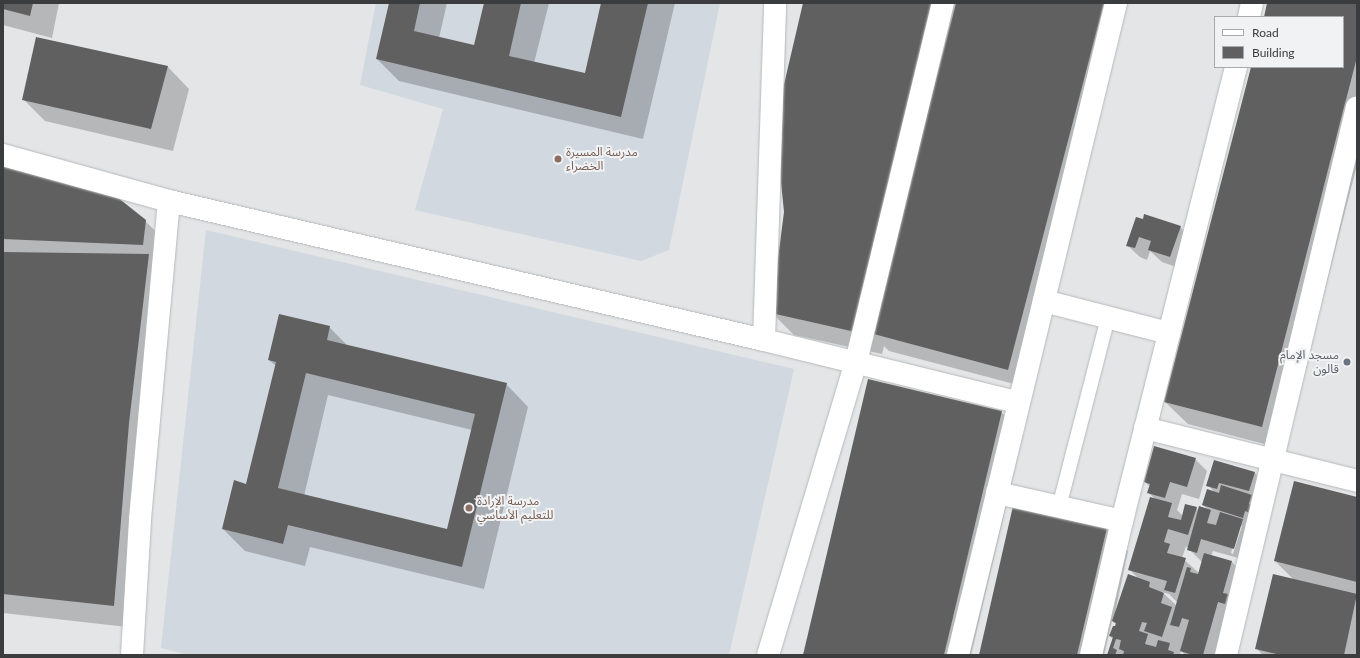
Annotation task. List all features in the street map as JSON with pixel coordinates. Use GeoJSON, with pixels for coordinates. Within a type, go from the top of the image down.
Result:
{"type":"FeatureCollection","features":[{"type":"Feature","properties":{"kind":"street"},"geometry":{"type":"LineString","coordinates":[[764,340],[775,3]]}},
{"type":"Feature","properties":{"kind":"street"},"geometry":{"type":"LineString","coordinates":[[768,655],[856,362],[944,3]]}},
{"type":"Feature","properties":{"kind":"street"},"geometry":{"type":"LineString","coordinates":[[958,655],[1017,402],[1044,301],[1116,3]]}},
{"type":"Feature","properties":{"kind":"street"},"geometry":{"type":"LineString","coordinates":[[1249,16],[1252,3]]}},
{"type":"Feature","properties":{"kind":"street"},"geometry":{"type":"LineString","coordinates":[[1091,655],[1122,521],[1236,68]]}},
{"type":"Feature","properties":{"kind":"street"},"geometry":{"type":"LineString","coordinates":[[1226,655],[1357,107]]}},
{"type":"Feature","properties":{"kind":"street"},"geometry":{"type":"LineString","coordinates":[[3,155],[169,201],[764,340],[1017,402]]}},
{"type":"Feature","properties":{"kind":"street"},"geometry":{"type":"LineString","coordinates":[[132,655],[140,519],[169,201]]}},
{"type":"Feature","properties":{"kind":"street"},"geometry":{"type":"LineString","coordinates":[[1044,301],[1169,333]]}},
{"type":"Feature","properties":{"kind":"street"},"geometry":{"type":"LineString","coordinates":[[1145,428],[1357,481]]}},
{"type":"Feature","properties":{"kind":"street"},"geometry":{"type":"LineString","coordinates":[[997,493],[1122,521]]}},
{"type":"Feature","properties":{"kind":"lane"},"geometry":{"type":"LineString","coordinates":[[1059,507],[1108,318]]}},
{"type":"Feature","properties":{"kind":"shaded area","name":"مدرسة المسيرة الخضراء"},"geometry":{"type":"Polygon","coordinates":[[[376,3],[720,3],[669,250],[641,261],[415,210],[443,109],[360,85],[376,3]]]}},
{"type":"Feature","properties":{"kind":"shaded area","name":"مدرسة الإرادة للتعليم الأساسي"},"geometry":{"type":"Polygon","coordinates":[[[206,230],[794,369],[729,655],[189,655],[161,648],[206,230]]]}},
{"type":"Feature","properties":{"kind":"building"},"geometry":{"type":"Polygon","coordinates":[[[3,3],[33,3],[30,16],[3,9],[3,3]]]}},
{"type":"Feature","properties":{"kind":"building"},"geometry":{"type":"Polygon","coordinates":[[[389,3],[420,3],[414,31],[474,45],[484,3],[521,3],[509,56],[585,73],[601,3],[648,3],[621,117],[376,59],[389,3]]]}},
{"type":"Feature","properties":{"kind":"building"},"geometry":{"type":"Polygon","coordinates":[[[803,3],[936,3],[860,333],[771,313],[784,212],[775,123],[803,3]]]}},
{"type":"Feature","properties":{"kind":"building"},"geometry":{"type":"Polygon","coordinates":[[[956,3],[1104,3],[1008,370],[870,333],[956,3]]]}},
{"type":"Feature","properties":{"kind":"building"},"geometry":{"type":"Polygon","coordinates":[[[1267,3],[1357,3],[1357,57],[1262,427],[1164,402],[1251,68],[1344,68],[1344,16],[1264,16],[1267,3]]]}},
{"type":"Feature","properties":{"kind":"building"},"geometry":{"type":"Polygon","coordinates":[[[36,37],[168,66],[151,129],[22,100],[36,37]]]}},
{"type":"Feature","properties":{"kind":"building"},"geometry":{"type":"Polygon","coordinates":[[[3,162],[107,189],[146,220],[143,245],[3,239],[3,162]]]}},
{"type":"Feature","properties":{"kind":"building"},"geometry":{"type":"Polygon","coordinates":[[[1144,214],[1181,226],[1170,257],[1148,250],[1151,241],[1139,237],[1135,248],[1126,246],[1136,217],[1143,219],[1144,214]]]}},
{"type":"Feature","properties":{"kind":"building"},"geometry":{"type":"Polygon","coordinates":[[[3,252],[149,254],[129,423],[114,606],[3,594],[3,252]]]}},
{"type":"Feature","properties":{"kind":"building"},"geometry":{"type":"Polygon","coordinates":[[[279,314],[330,326],[327,340],[507,383],[462,567],[288,525],[283,544],[222,529],[234,480],[246,484],[276,362],[268,360],[279,314]],[[306,373],[278,488],[447,529],[475,414],[306,373]]]}},
{"type":"Feature","properties":{"kind":"building"},"geometry":{"type":"Polygon","coordinates":[[[868,379],[1002,411],[944,655],[803,655],[868,379]]]}},
{"type":"Feature","properties":{"kind":"building"},"geometry":{"type":"Polygon","coordinates":[[[1154,446],[1196,458],[1187,487],[1170,482],[1165,498],[1147,493],[1150,484],[1144,482],[1154,446]]]}},
{"type":"Feature","properties":{"kind":"building"},"geometry":{"type":"Polygon","coordinates":[[[1214,460],[1255,472],[1249,491],[1219,483],[1217,489],[1206,486],[1214,460]]]}},
{"type":"Feature","properties":{"kind":"building"},"geometry":{"type":"Polygon","coordinates":[[[1294,481],[1357,497],[1357,582],[1274,561],[1294,481]]]}},
{"type":"Feature","properties":{"kind":"building"},"geometry":{"type":"Polygon","coordinates":[[[1221,485],[1252,495],[1249,504],[1255,506],[1252,514],[1245,511],[1243,518],[1202,505],[1207,489],[1219,493],[1221,485]]]}},
{"type":"Feature","properties":{"kind":"building"},"geometry":{"type":"Polygon","coordinates":[[[1150,497],[1172,503],[1168,517],[1181,520],[1185,504],[1197,507],[1188,535],[1168,529],[1164,542],[1170,544],[1167,553],[1186,558],[1175,593],[1164,590],[1167,581],[1128,570],[1150,497]]]}},
{"type":"Feature","properties":{"kind":"building"},"geometry":{"type":"Polygon","coordinates":[[[1013,506],[1107,528],[1077,655],[979,655],[1013,506]]]}},
{"type":"Feature","properties":{"kind":"building"},"geometry":{"type":"Polygon","coordinates":[[[1199,506],[1211,510],[1207,523],[1216,525],[1220,512],[1243,519],[1234,549],[1201,539],[1197,553],[1187,550],[1199,506]]]}},
{"type":"Feature","properties":{"kind":"building"},"geometry":{"type":"Polygon","coordinates":[[[1204,553],[1232,561],[1223,593],[1228,594],[1225,604],[1218,602],[1203,655],[1193,655],[1180,651],[1189,620],[1182,618],[1179,627],[1170,625],[1187,567],[1191,568],[1190,572],[1198,574],[1204,553]]]}},
{"type":"Feature","properties":{"kind":"building"},"geometry":{"type":"Polygon","coordinates":[[[1128,574],[1150,582],[1149,587],[1164,593],[1161,603],[1172,607],[1162,637],[1144,631],[1147,623],[1142,622],[1139,631],[1148,634],[1145,644],[1156,647],[1158,640],[1170,643],[1168,650],[1174,652],[1173,655],[1123,655],[1124,651],[1119,649],[1121,640],[1116,639],[1113,648],[1117,650],[1115,655],[1107,655],[1113,637],[1109,636],[1113,626],[1115,626],[1116,623],[1112,621],[1128,574]]]}},
{"type":"Feature","properties":{"kind":"building"},"geometry":{"type":"Polygon","coordinates":[[[1273,574],[1357,594],[1344,655],[1281,655],[1255,649],[1273,574]]]}},
{"type":"Feature","properties":{"kind":"place","name":"مدرسة المسيرة الخضراء"},"geometry":{"type":"Point","coordinates":[558,159]}},
{"type":"Feature","properties":{"kind":"place","name":"مسجد الإمام قالون"},"geometry":{"type":"Point","coordinates":[1347,362]}},
{"type":"Feature","properties":{"kind":"place","name":"مدرسة الإرادة للتعليم الأساسي"},"geometry":{"type":"Point","coordinates":[469,508]}}]}
